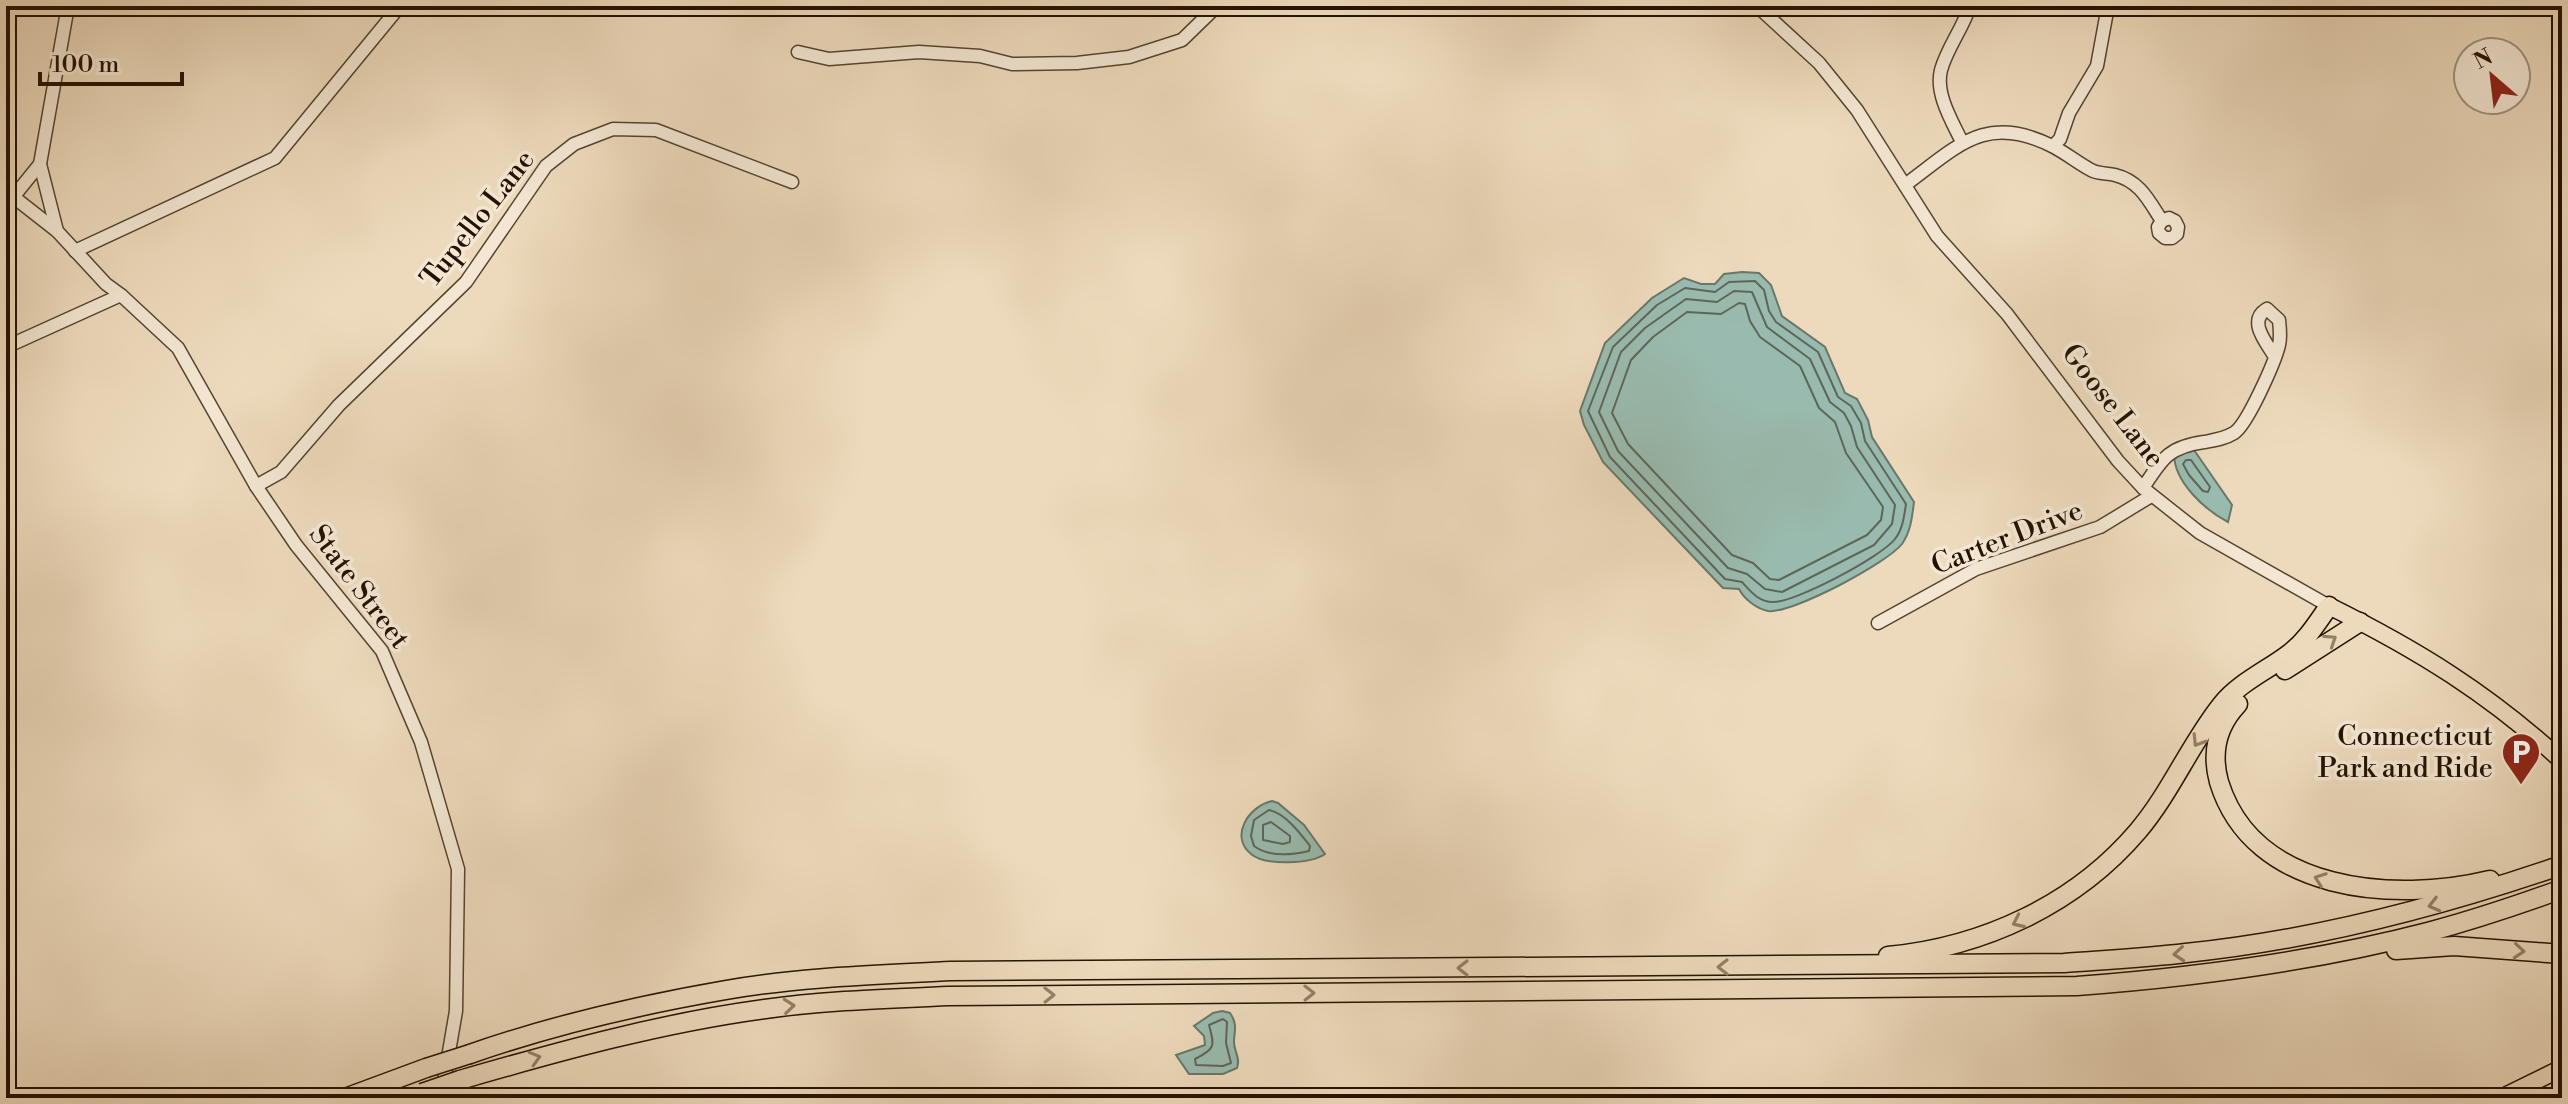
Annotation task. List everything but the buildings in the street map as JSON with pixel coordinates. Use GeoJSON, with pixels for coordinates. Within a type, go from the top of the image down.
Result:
{"type":"FeatureCollection","features":[{"type":"Feature","properties":{"kind":"highway"},"geometry":{"type":"LineString","coordinates":[[1756,967],[1893,955],[1954,945],[1998,931],[2072,892],[2108,862],[2138,831],[2223,702],[2245,683],[2292,652],[2313,630],[2329,606]]}},
{"type":"Feature","properties":{"kind":"highway"},"geometry":{"type":"LineString","coordinates":[[2360,622],[2247,695],[2227,716],[2216,743],[2215,769],[2224,799],[2241,825],[2266,851],[2297,870],[2331,883],[2425,889],[2485,881],[2562,863]]}},
{"type":"Feature","properties":{"kind":"highway"},"geometry":{"type":"LineString","coordinates":[[345,1098],[520,1036],[728,990],[833,978],[951,971],[2064,963],[2189,953],[2322,932],[2464,897],[2562,863]]}},
{"type":"Feature","properties":{"kind":"highway"},"geometry":{"type":"LineString","coordinates":[[2302,959],[2429,932],[2562,889]]}},
{"type":"Feature","properties":{"kind":"highway"},"geometry":{"type":"LineString","coordinates":[[415,1096],[567,1049],[657,1027],[764,1009],[855,1000],[979,996],[2077,986],[2162,979],[2302,959],[2430,946],[2562,954]]}},
{"type":"Feature","properties":{"kind":"main road","name":"Goose Lane"},"geometry":{"type":"LineString","coordinates":[[2329,606],[2410,648],[2467,683],[2526,728],[2562,761]]}},
{"type":"Feature","properties":{"kind":"main road"},"geometry":{"type":"LineString","coordinates":[[2501,1098],[2562,1068]]}},
{"type":"Feature","properties":{"kind":"street"},"geometry":{"type":"LineString","coordinates":[[57,231],[40,164],[68,6]]}},
{"type":"Feature","properties":{"kind":"street"},"geometry":{"type":"LineString","coordinates":[[75,251],[275,158],[400,6]]}},
{"type":"Feature","properties":{"kind":"street"},"geometry":{"type":"LineString","coordinates":[[798,52],[829,59],[919,52],[980,56],[1012,64],[1077,63],[1129,57],[1182,40],[1217,6]]}},
{"type":"Feature","properties":{"kind":"street","name":"Goose Lane"},"geometry":{"type":"LineString","coordinates":[[1757,6],[1819,63],[1847,98],[1937,236],[2016,326],[2118,461],[2147,492],[2200,533],[2329,606]]}},
{"type":"Feature","properties":{"kind":"street"},"geometry":{"type":"LineString","coordinates":[[1768,17],[1778,6]]}},
{"type":"Feature","properties":{"kind":"street"},"geometry":{"type":"LineString","coordinates":[[1962,142],[1942,96],[1941,72],[1970,6]]}},
{"type":"Feature","properties":{"kind":"street"},"geometry":{"type":"LineString","coordinates":[[2053,146],[2060,139],[2069,113],[2097,66],[2108,6]]}},
{"type":"Feature","properties":{"kind":"street","name":"Tupello Lane"},"geometry":{"type":"LineString","coordinates":[[256,486],[281,472],[339,405],[466,282],[546,166],[574,144],[613,129],[656,130],[792,182]]}},
{"type":"Feature","properties":{"kind":"street"},"geometry":{"type":"LineString","coordinates":[[1905,185],[1962,142],[1991,131],[2016,132],[2053,146],[2094,172],[2117,175],[2138,185],[2162,221]]}},
{"type":"Feature","properties":{"kind":"street"},"geometry":{"type":"LineString","coordinates":[[10,193],[40,164]]}},
{"type":"Feature","properties":{"kind":"street","name":"State Street"},"geometry":{"type":"LineString","coordinates":[[10,193],[57,231],[106,284],[178,348],[256,486],[296,545],[382,651],[421,742],[458,869],[456,1011],[441,1098]]}},
{"type":"Feature","properties":{"kind":"street"},"geometry":{"type":"LineString","coordinates":[[6,347],[121,295]]}},
{"type":"Feature","properties":{"kind":"street"},"geometry":{"type":"LineString","coordinates":[[2147,492],[2167,453],[2186,444],[2222,439],[2237,432],[2258,397],[2275,357]]}},
{"type":"Feature","properties":{"kind":"street","name":"Carter Drive"},"geometry":{"type":"LineString","coordinates":[[1878,623],[1976,569],[2100,527],[2147,492]]}},
{"type":"Feature","properties":{"kind":"water"},"geometry":{"type":"Polygon","coordinates":[[[1759,273],[1771,285],[1782,316],[1825,347],[1845,393],[1857,399],[1868,420],[1872,437],[1914,502],[1907,534],[1893,552],[1817,596],[1780,610],[1760,608],[1739,589],[1723,588],[1603,462],[1580,411],[1605,343],[1652,298],[1684,278],[1701,284],[1715,284],[1724,274],[1759,273]]]}},
{"type":"Feature","properties":{"kind":"water"},"geometry":{"type":"Polygon","coordinates":[[[2194,450],[2232,505],[2228,522],[2201,503],[2179,475],[2174,454],[2194,450]]]}},
{"type":"Feature","properties":{"kind":"water"},"geometry":{"type":"Polygon","coordinates":[[[1272,801],[1304,825],[1325,854],[1310,860],[1288,862],[1266,860],[1251,854],[1242,839],[1245,823],[1256,809],[1272,801]]]}},
{"type":"Feature","properties":{"kind":"water"},"geometry":{"type":"Polygon","coordinates":[[[1213,1013],[1230,1013],[1235,1023],[1237,1068],[1223,1074],[1189,1074],[1176,1055],[1205,1045],[1204,1036],[1194,1026],[1213,1013]]]}},
{"type":"Feature","properties":{"kind":"place","name":"Connecticut Park and Ride"},"geometry":{"type":"Point","coordinates":[2521,786]}}]}
